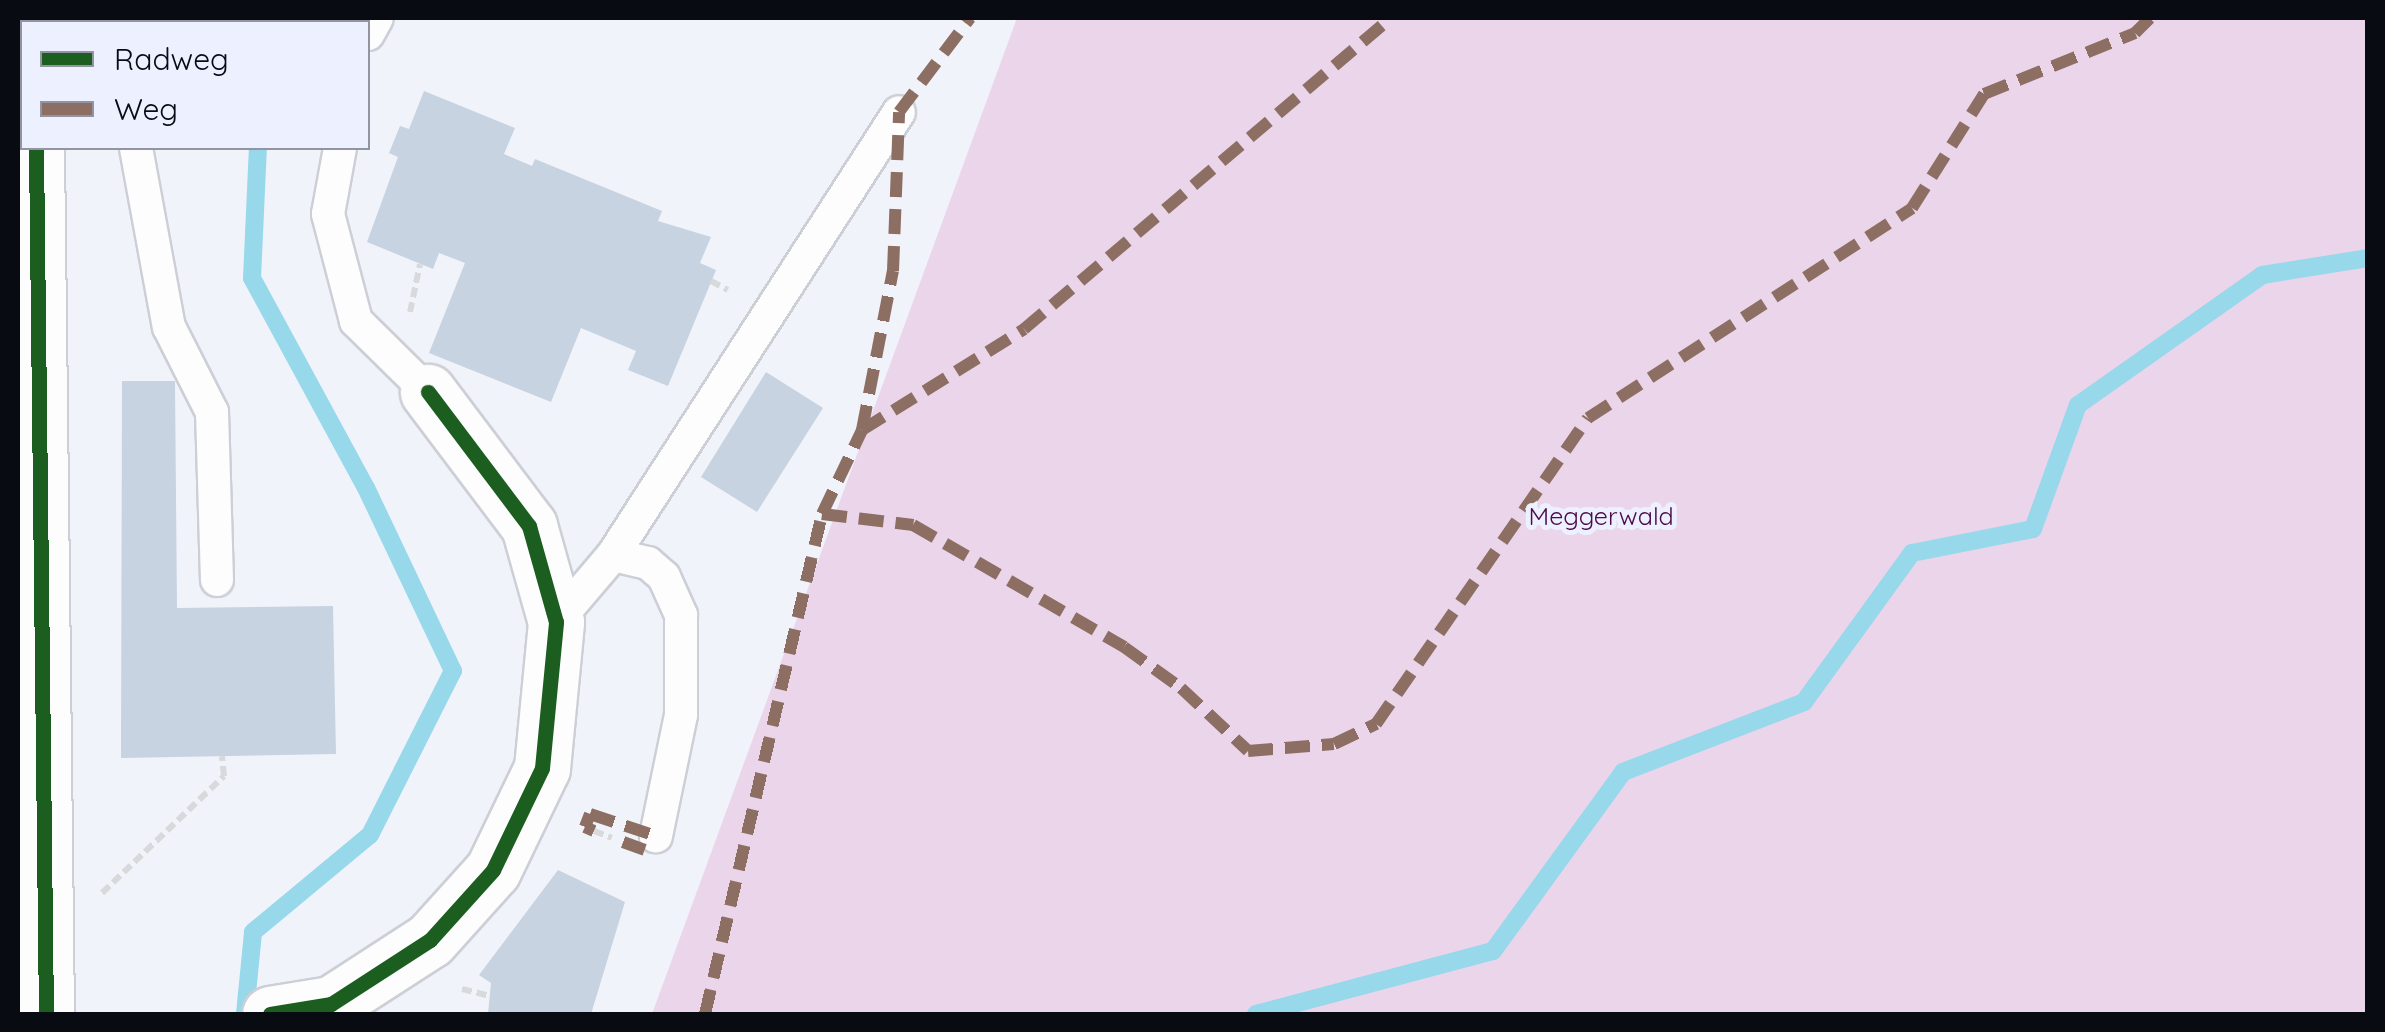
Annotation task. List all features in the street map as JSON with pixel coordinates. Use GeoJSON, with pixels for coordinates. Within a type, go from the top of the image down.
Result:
{"type":"FeatureCollection","features":[{"type":"Feature","properties":{"kind":"street"},"geometry":{"type":"LineString","coordinates":[[36,150],[46,1014]]}},
{"type":"Feature","properties":{"kind":"street"},"geometry":{"type":"LineString","coordinates":[[270,1014],[331,1004],[422,946],[493,870],[542,768],[556,622],[528,526],[428,392]]}},
{"type":"Feature","properties":{"kind":"lane"},"geometry":{"type":"LineString","coordinates":[[556,622],[613,555],[899,112]]}},
{"type":"Feature","properties":{"kind":"lane"},"geometry":{"type":"LineString","coordinates":[[136,150],[168,327],[212,412],[216,580]]}},
{"type":"Feature","properties":{"kind":"lane"},"geometry":{"type":"LineString","coordinates":[[340,150],[328,214],[356,320],[428,392]]}},
{"type":"Feature","properties":{"kind":"lane"},"geometry":{"type":"LineString","coordinates":[[613,555],[648,564],[664,577],[681,615],[681,715],[656,836]]}},
{"type":"Feature","properties":{"kind":"path"},"geometry":{"type":"LineString","coordinates":[[45,919],[83,914],[224,776],[222,756]]}},
{"type":"Feature","properties":{"kind":"green space","name":"Meggerwald"},"geometry":{"type":"Polygon","coordinates":[[[1017,18],[2367,18],[2367,1014],[652,1014],[1017,18]]]}},
{"type":"Feature","properties":{"kind":"building"},"geometry":{"type":"Polygon","coordinates":[[[424,91],[515,128],[504,154],[532,166],[535,159],[662,211],[658,221],[711,237],[700,263],[716,270],[668,386],[628,370],[636,351],[581,328],[551,402],[429,353],[465,263],[439,253],[433,269],[367,242],[398,157],[389,153],[400,126],[409,129],[424,91]]]}},
{"type":"Feature","properties":{"kind":"building"},"geometry":{"type":"Polygon","coordinates":[[[766,372],[823,408],[757,512],[701,477],[766,372]]]}},
{"type":"Feature","properties":{"kind":"building"},"geometry":{"type":"Polygon","coordinates":[[[122,381],[175,381],[177,608],[333,606],[336,754],[121,758],[122,381]]]}},
{"type":"Feature","properties":{"kind":"building"},"geometry":{"type":"Polygon","coordinates":[[[558,870],[625,902],[591,1014],[488,1014],[491,983],[479,975],[558,870]]]}},
{"type":"Feature","properties":{"kind":"waterway"},"geometry":{"type":"LineString","coordinates":[[245,1014],[253,932],[370,835],[453,671],[366,488],[252,278],[258,150]]}},
{"type":"Feature","properties":{"kind":"waterway"},"geometry":{"type":"LineString","coordinates":[[1256,1014],[1493,951],[1623,772],[1804,702],[1912,553],[2033,529],[2078,405],[2262,275],[2368,258]]}},
{"type":"Feature","properties":{"kind":"marked path"},"geometry":{"type":"LineString","coordinates":[[705,1014],[822,514],[862,430],[893,271],[899,112],[970,18]]}},
{"type":"Feature","properties":{"kind":"marked path"},"geometry":{"type":"LineString","coordinates":[[862,430],[1024,329],[1391,18]]}},
{"type":"Feature","properties":{"kind":"marked path"},"geometry":{"type":"LineString","coordinates":[[822,514],[913,525],[1124,647],[1181,688],[1248,751],[1334,744],[1376,724],[1588,418],[1912,208],[1984,94],[2135,33],[2150,18]]}},
{"type":"Feature","properties":{"kind":"marked path"},"geometry":{"type":"LineString","coordinates":[[594,831],[585,827],[590,814],[656,836]]}},
{"type":"Feature","properties":{"kind":"marked path"},"geometry":{"type":"LineString","coordinates":[[623,842],[645,850]]}},
{"type":"Feature","properties":{"kind":"cycle path"},"geometry":{"type":"LineString","coordinates":[[36,150],[46,1014]]}},
{"type":"Feature","properties":{"kind":"cycle path"},"geometry":{"type":"LineString","coordinates":[[270,1014],[331,1004],[430,940],[493,870],[542,768],[556,622],[529,526],[428,392]]}}]}
